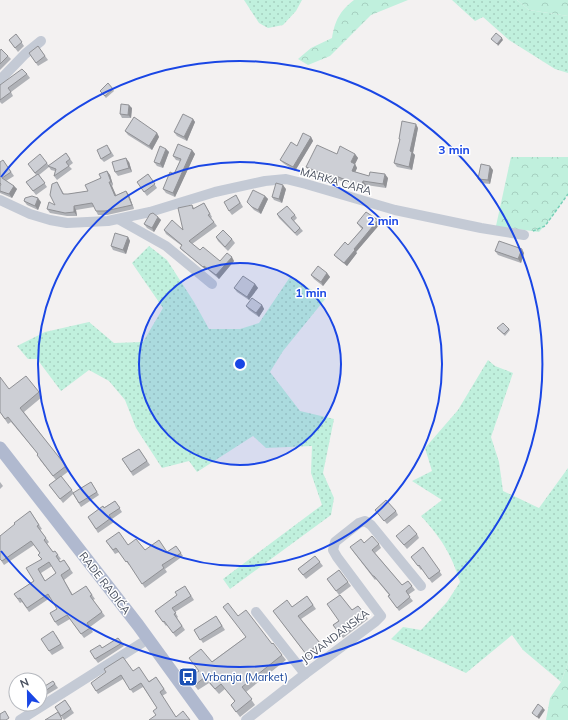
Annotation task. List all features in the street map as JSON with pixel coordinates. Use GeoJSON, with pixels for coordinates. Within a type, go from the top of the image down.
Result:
{"type":"FeatureCollection","features":[{"type":"Feature","properties":{"kind":"main road","name":"RADE RADIĆA"},"geometry":{"type":"LineString","coordinates":[[0,448],[148,638],[208,720]]}},
{"type":"Feature","properties":{"kind":"street"},"geometry":{"type":"LineString","coordinates":[[0,80],[25,54],[41,41]]}},
{"type":"Feature","properties":{"kind":"street","name":"MARKA CARA"},"geometry":{"type":"LineString","coordinates":[[0,200],[30,214],[50,220],[67,223],[108,221],[150,212],[228,189],[264,181],[286,180],[306,184],[395,210],[524,236]]}},
{"type":"Feature","properties":{"kind":"street"},"geometry":{"type":"LineString","coordinates":[[118,219],[166,246],[212,284]]}},
{"type":"Feature","properties":{"kind":"street","name":"JOVANDANSKA"},"geometry":{"type":"LineString","coordinates":[[246,720],[381,616],[336,557],[333,550],[335,542],[359,523],[365,521],[371,525],[421,586]]}},
{"type":"Feature","properties":{"kind":"street","name":"JOVANDANSKA"},"geometry":{"type":"LineString","coordinates":[[256,612],[305,674]]}},
{"type":"Feature","properties":{"kind":"street"},"geometry":{"type":"LineString","coordinates":[[20,720],[148,638]]}},
{"type":"Feature","properties":{"kind":"path"},"geometry":{"type":"LineString","coordinates":[[524,236],[544,226],[568,194]]}},
{"type":"Feature","properties":{"kind":"green space"},"geometry":{"type":"Polygon","coordinates":[[[244,0],[302,0],[296,11],[283,25],[268,28],[259,23],[244,0]]]}},
{"type":"Feature","properties":{"kind":"green space"},"geometry":{"type":"Polygon","coordinates":[[[354,0],[408,0],[371,15],[330,56],[308,65],[298,59],[311,48],[332,38],[339,16],[354,0]]]}},
{"type":"Feature","properties":{"kind":"green space"},"geometry":{"type":"Polygon","coordinates":[[[452,0],[517,0],[529,10],[568,16],[568,73],[555,69],[509,40],[483,17],[475,21],[452,0]]]}},
{"type":"Feature","properties":{"kind":"green space"},"geometry":{"type":"Polygon","coordinates":[[[517,0],[568,0],[568,16],[529,10],[517,0]]]}},
{"type":"Feature","properties":{"kind":"green space"},"geometry":{"type":"Polygon","coordinates":[[[511,157],[568,157],[568,194],[552,217],[539,232],[496,226],[511,157]]]}},
{"type":"Feature","properties":{"kind":"green space"},"geometry":{"type":"Polygon","coordinates":[[[149,246],[167,260],[194,302],[209,329],[240,329],[259,323],[290,277],[326,298],[283,351],[270,372],[300,411],[334,419],[323,473],[334,498],[331,515],[230,589],[223,579],[322,505],[311,473],[312,446],[266,448],[253,436],[197,472],[189,461],[162,468],[136,428],[125,400],[109,381],[89,370],[61,391],[37,359],[28,359],[17,346],[45,332],[89,322],[114,343],[143,342],[163,308],[132,263],[149,246]]]}},
{"type":"Feature","properties":{"kind":"green space"},"geometry":{"type":"Polygon","coordinates":[[[488,360],[495,366],[513,373],[491,437],[499,462],[503,491],[539,508],[568,468],[568,663],[561,682],[523,650],[512,635],[466,673],[391,639],[403,627],[421,630],[447,602],[460,582],[445,546],[421,516],[442,500],[412,481],[432,471],[425,448],[458,410],[488,360]]]}},
{"type":"Feature","properties":{"kind":"green space"},"geometry":{"type":"Polygon","coordinates":[[[568,663],[568,720],[546,720],[550,698],[561,682],[568,663]]]}},
{"type":"Feature","properties":{"kind":"building"},"geometry":{"type":"Polygon","coordinates":[[[496,33],[502,38],[497,44],[491,39],[496,33]]]}},
{"type":"Feature","properties":{"kind":"building"},"geometry":{"type":"Polygon","coordinates":[[[16,34],[22,42],[15,48],[9,40],[16,34]]]}},
{"type":"Feature","properties":{"kind":"building"},"geometry":{"type":"Polygon","coordinates":[[[38,46],[45,56],[36,63],[29,53],[38,46]]]}},
{"type":"Feature","properties":{"kind":"building"},"geometry":{"type":"Polygon","coordinates":[[[1,49],[8,56],[0,64],[0,51],[1,49]]]}},
{"type":"Feature","properties":{"kind":"building"},"geometry":{"type":"Polygon","coordinates":[[[22,69],[27,74],[8,88],[11,92],[0,100],[0,85],[22,69]]]}},
{"type":"Feature","properties":{"kind":"building"},"geometry":{"type":"Polygon","coordinates":[[[108,83],[113,89],[105,96],[100,91],[108,83]]]}},
{"type":"Feature","properties":{"kind":"building"},"geometry":{"type":"Polygon","coordinates":[[[121,104],[129,105],[128,115],[120,114],[121,104]]]}},
{"type":"Feature","properties":{"kind":"building"},"geometry":{"type":"Polygon","coordinates":[[[183,114],[193,119],[184,137],[174,132],[183,114]]]}},
{"type":"Feature","properties":{"kind":"building"},"geometry":{"type":"Polygon","coordinates":[[[134,117],[157,133],[149,146],[125,131],[134,117]]]}},
{"type":"Feature","properties":{"kind":"building"},"geometry":{"type":"Polygon","coordinates":[[[402,121],[416,124],[410,151],[412,152],[409,167],[394,163],[400,139],[402,121]]]}},
{"type":"Feature","properties":{"kind":"building"},"geometry":{"type":"Polygon","coordinates":[[[303,133],[311,137],[293,167],[280,160],[291,142],[297,146],[303,133]]]}},
{"type":"Feature","properties":{"kind":"building"},"geometry":{"type":"Polygon","coordinates":[[[178,144],[192,150],[173,193],[163,189],[170,172],[174,174],[181,159],[173,156],[178,144]]]}},
{"type":"Feature","properties":{"kind":"building"},"geometry":{"type":"Polygon","coordinates":[[[107,145],[111,153],[101,159],[97,150],[107,145]]]}},
{"type":"Feature","properties":{"kind":"building"},"geometry":{"type":"Polygon","coordinates":[[[317,145],[337,154],[340,146],[355,154],[351,162],[355,164],[352,171],[369,176],[370,172],[385,174],[383,184],[363,181],[361,188],[336,176],[335,179],[306,167],[317,145]]]}},
{"type":"Feature","properties":{"kind":"building"},"geometry":{"type":"Polygon","coordinates":[[[160,146],[166,149],[160,164],[154,162],[160,146]]]}},
{"type":"Feature","properties":{"kind":"building"},"geometry":{"type":"Polygon","coordinates":[[[66,153],[70,159],[66,162],[69,166],[54,176],[56,169],[48,166],[66,153]]]}},
{"type":"Feature","properties":{"kind":"building"},"geometry":{"type":"Polygon","coordinates":[[[40,154],[47,163],[35,173],[28,164],[40,154]]]}},
{"type":"Feature","properties":{"kind":"building"},"geometry":{"type":"Polygon","coordinates":[[[126,158],[129,168],[115,172],[112,162],[126,158]]]}},
{"type":"Feature","properties":{"kind":"building"},"geometry":{"type":"Polygon","coordinates":[[[3,160],[11,172],[2,178],[14,186],[9,194],[0,191],[0,162],[3,160]]]}},
{"type":"Feature","properties":{"kind":"building"},"geometry":{"type":"Polygon","coordinates":[[[481,164],[490,166],[488,180],[478,179],[481,164]]]}},
{"type":"Feature","properties":{"kind":"building"},"geometry":{"type":"Polygon","coordinates":[[[107,171],[111,182],[109,182],[115,196],[126,191],[132,205],[105,211],[96,211],[92,203],[74,206],[74,212],[65,213],[47,209],[49,202],[55,205],[50,195],[52,184],[57,182],[63,194],[88,191],[85,185],[101,178],[99,174],[107,171]]]}},
{"type":"Feature","properties":{"kind":"building"},"geometry":{"type":"Polygon","coordinates":[[[38,174],[45,183],[33,191],[26,182],[38,174]]]}},
{"type":"Feature","properties":{"kind":"building"},"geometry":{"type":"Polygon","coordinates":[[[148,174],[155,184],[144,192],[137,182],[148,174]]]}},
{"type":"Feature","properties":{"kind":"building"},"geometry":{"type":"Polygon","coordinates":[[[276,183],[283,185],[279,199],[272,197],[276,183]]]}},
{"type":"Feature","properties":{"kind":"building"},"geometry":{"type":"Polygon","coordinates":[[[253,190],[265,196],[258,210],[247,202],[253,190]]]}},
{"type":"Feature","properties":{"kind":"building"},"geometry":{"type":"Polygon","coordinates":[[[236,195],[240,203],[229,211],[224,202],[236,195]]]}},
{"type":"Feature","properties":{"kind":"building"},"geometry":{"type":"Polygon","coordinates":[[[32,196],[38,198],[35,206],[24,201],[25,198],[32,196]]]}},
{"type":"Feature","properties":{"kind":"building"},"geometry":{"type":"Polygon","coordinates":[[[204,203],[210,214],[208,215],[214,222],[189,241],[200,250],[203,247],[220,261],[227,253],[232,257],[216,275],[204,266],[203,267],[180,248],[182,245],[164,230],[172,220],[183,230],[178,208],[192,205],[193,209],[204,203]]]}},
{"type":"Feature","properties":{"kind":"building"},"geometry":{"type":"Polygon","coordinates":[[[287,206],[295,215],[291,218],[300,228],[295,233],[277,214],[287,206]]]}},
{"type":"Feature","properties":{"kind":"building"},"geometry":{"type":"Polygon","coordinates":[[[366,212],[378,220],[344,263],[334,255],[345,242],[348,245],[363,228],[357,223],[366,212]]]}},
{"type":"Feature","properties":{"kind":"building"},"geometry":{"type":"Polygon","coordinates":[[[153,213],[158,217],[152,228],[144,224],[150,214],[153,213]]]}},
{"type":"Feature","properties":{"kind":"building"},"geometry":{"type":"Polygon","coordinates":[[[223,230],[232,239],[225,247],[216,237],[223,230]]]}},
{"type":"Feature","properties":{"kind":"building"},"geometry":{"type":"Polygon","coordinates":[[[115,233],[128,237],[123,250],[111,246],[115,233]]]}},
{"type":"Feature","properties":{"kind":"building"},"geometry":{"type":"Polygon","coordinates":[[[499,241],[522,249],[518,259],[495,251],[499,241]]]}},
{"type":"Feature","properties":{"kind":"building"},"geometry":{"type":"Polygon","coordinates":[[[318,266],[327,273],[321,282],[311,275],[318,266]]]}},
{"type":"Feature","properties":{"kind":"building"},"geometry":{"type":"Polygon","coordinates":[[[243,276],[255,284],[247,297],[234,288],[243,276]]]}},
{"type":"Feature","properties":{"kind":"building"},"geometry":{"type":"Polygon","coordinates":[[[252,298],[262,305],[256,313],[246,306],[252,298]]]}},
{"type":"Feature","properties":{"kind":"building"},"geometry":{"type":"Polygon","coordinates":[[[503,323],[509,329],[504,334],[497,328],[503,323]]]}},
{"type":"Feature","properties":{"kind":"building"},"geometry":{"type":"Polygon","coordinates":[[[26,376],[39,392],[20,408],[66,466],[53,476],[37,455],[38,454],[8,417],[5,419],[0,412],[0,377],[9,389],[26,376]]]}},
{"type":"Feature","properties":{"kind":"building"},"geometry":{"type":"Polygon","coordinates":[[[139,449],[147,461],[131,472],[122,459],[139,449]]]}},
{"type":"Feature","properties":{"kind":"building"},"geometry":{"type":"Polygon","coordinates":[[[61,476],[72,490],[60,499],[49,485],[61,476]]]}},
{"type":"Feature","properties":{"kind":"building"},"geometry":{"type":"Polygon","coordinates":[[[91,482],[97,492],[79,503],[73,493],[91,482]]]}},
{"type":"Feature","properties":{"kind":"building"},"geometry":{"type":"Polygon","coordinates":[[[386,500],[396,511],[384,521],[375,510],[386,500]]]}},
{"type":"Feature","properties":{"kind":"building"},"geometry":{"type":"Polygon","coordinates":[[[115,501],[120,508],[109,515],[111,518],[96,529],[88,517],[103,506],[104,508],[115,501]]]}},
{"type":"Feature","properties":{"kind":"building"},"geometry":{"type":"Polygon","coordinates":[[[30,511],[39,525],[37,526],[46,538],[44,540],[53,552],[55,551],[58,555],[56,556],[60,562],[64,560],[70,569],[61,575],[72,595],[86,586],[92,595],[90,596],[102,612],[87,623],[90,628],[81,634],[67,615],[55,622],[50,613],[57,609],[48,594],[27,608],[20,598],[18,599],[14,594],[34,581],[26,568],[42,559],[38,555],[40,553],[31,541],[2,561],[0,559],[0,536],[15,524],[14,523],[30,511]],[[49,562],[38,569],[45,581],[56,573],[49,562]]]}},
{"type":"Feature","properties":{"kind":"building"},"geometry":{"type":"Polygon","coordinates":[[[409,525],[417,534],[404,545],[396,536],[409,525]]]}},
{"type":"Feature","properties":{"kind":"building"},"geometry":{"type":"Polygon","coordinates":[[[119,532],[128,545],[136,539],[145,550],[159,540],[167,552],[176,546],[181,553],[162,565],[164,568],[142,584],[127,561],[126,562],[116,548],[113,550],[106,541],[119,532]]]}},
{"type":"Feature","properties":{"kind":"building"},"geometry":{"type":"Polygon","coordinates":[[[372,536],[379,544],[372,550],[402,585],[408,581],[412,586],[406,591],[410,597],[397,608],[388,596],[390,595],[350,547],[361,539],[364,543],[372,536]]]}},
{"type":"Feature","properties":{"kind":"building"},"geometry":{"type":"Polygon","coordinates":[[[423,547],[440,571],[429,579],[411,557],[423,547]]]}},
{"type":"Feature","properties":{"kind":"building"},"geometry":{"type":"Polygon","coordinates":[[[315,556],[320,562],[303,575],[298,569],[315,556]]]}},
{"type":"Feature","properties":{"kind":"building"},"geometry":{"type":"Polygon","coordinates":[[[339,570],[348,582],[336,591],[327,579],[339,570]]]}},
{"type":"Feature","properties":{"kind":"building"},"geometry":{"type":"Polygon","coordinates":[[[185,586],[191,596],[172,608],[182,626],[173,633],[155,611],[177,595],[175,592],[185,586]]]}},
{"type":"Feature","properties":{"kind":"building"},"geometry":{"type":"Polygon","coordinates":[[[340,595],[352,610],[358,606],[366,615],[340,634],[333,625],[339,621],[327,604],[340,595]]]}},
{"type":"Feature","properties":{"kind":"building"},"geometry":{"type":"Polygon","coordinates":[[[307,596],[313,605],[298,616],[320,643],[306,654],[273,611],[287,600],[292,607],[307,596]]]}},
{"type":"Feature","properties":{"kind":"building"},"geometry":{"type":"Polygon","coordinates":[[[228,603],[238,616],[246,610],[282,655],[242,687],[252,699],[236,712],[231,705],[235,701],[221,684],[215,689],[205,677],[195,685],[189,678],[199,671],[189,658],[201,649],[212,662],[246,637],[223,607],[228,603]]]}},
{"type":"Feature","properties":{"kind":"building"},"geometry":{"type":"Polygon","coordinates":[[[216,616],[222,626],[200,640],[194,630],[216,616]]]}},
{"type":"Feature","properties":{"kind":"building"},"geometry":{"type":"Polygon","coordinates":[[[53,631],[61,644],[49,651],[41,639],[53,631]]]}},
{"type":"Feature","properties":{"kind":"building"},"geometry":{"type":"Polygon","coordinates":[[[118,638],[122,643],[95,659],[90,651],[100,645],[102,648],[118,638]]]}},
{"type":"Feature","properties":{"kind":"building"},"geometry":{"type":"Polygon","coordinates":[[[123,657],[133,671],[139,667],[149,682],[156,677],[164,689],[160,692],[176,717],[183,711],[190,720],[149,720],[156,715],[153,711],[157,708],[141,683],[130,690],[121,675],[96,691],[91,683],[106,672],[104,669],[123,657]]]}},
{"type":"Feature","properties":{"kind":"building"},"geometry":{"type":"Polygon","coordinates":[[[53,681],[55,684],[48,689],[48,684],[53,681]]]}},
{"type":"Feature","properties":{"kind":"building"},"geometry":{"type":"Polygon","coordinates":[[[65,700],[71,709],[61,716],[55,707],[65,700]]]}},
{"type":"Feature","properties":{"kind":"building"},"geometry":{"type":"Polygon","coordinates":[[[538,704],[543,708],[537,717],[532,713],[538,704]]]}},
{"type":"Feature","properties":{"kind":"building"},"geometry":{"type":"Polygon","coordinates":[[[5,711],[9,718],[6,720],[0,720],[0,714],[5,711]]]}},
{"type":"Feature","properties":{"kind":"building"},"geometry":{"type":"Polygon","coordinates":[[[58,712],[62,719],[45,720],[58,712]]]}},
{"type":"Feature","properties":{"kind":"place","name":"Vrbanja (Market)"},"geometry":{"type":"Point","coordinates":[188,677]}}]}
